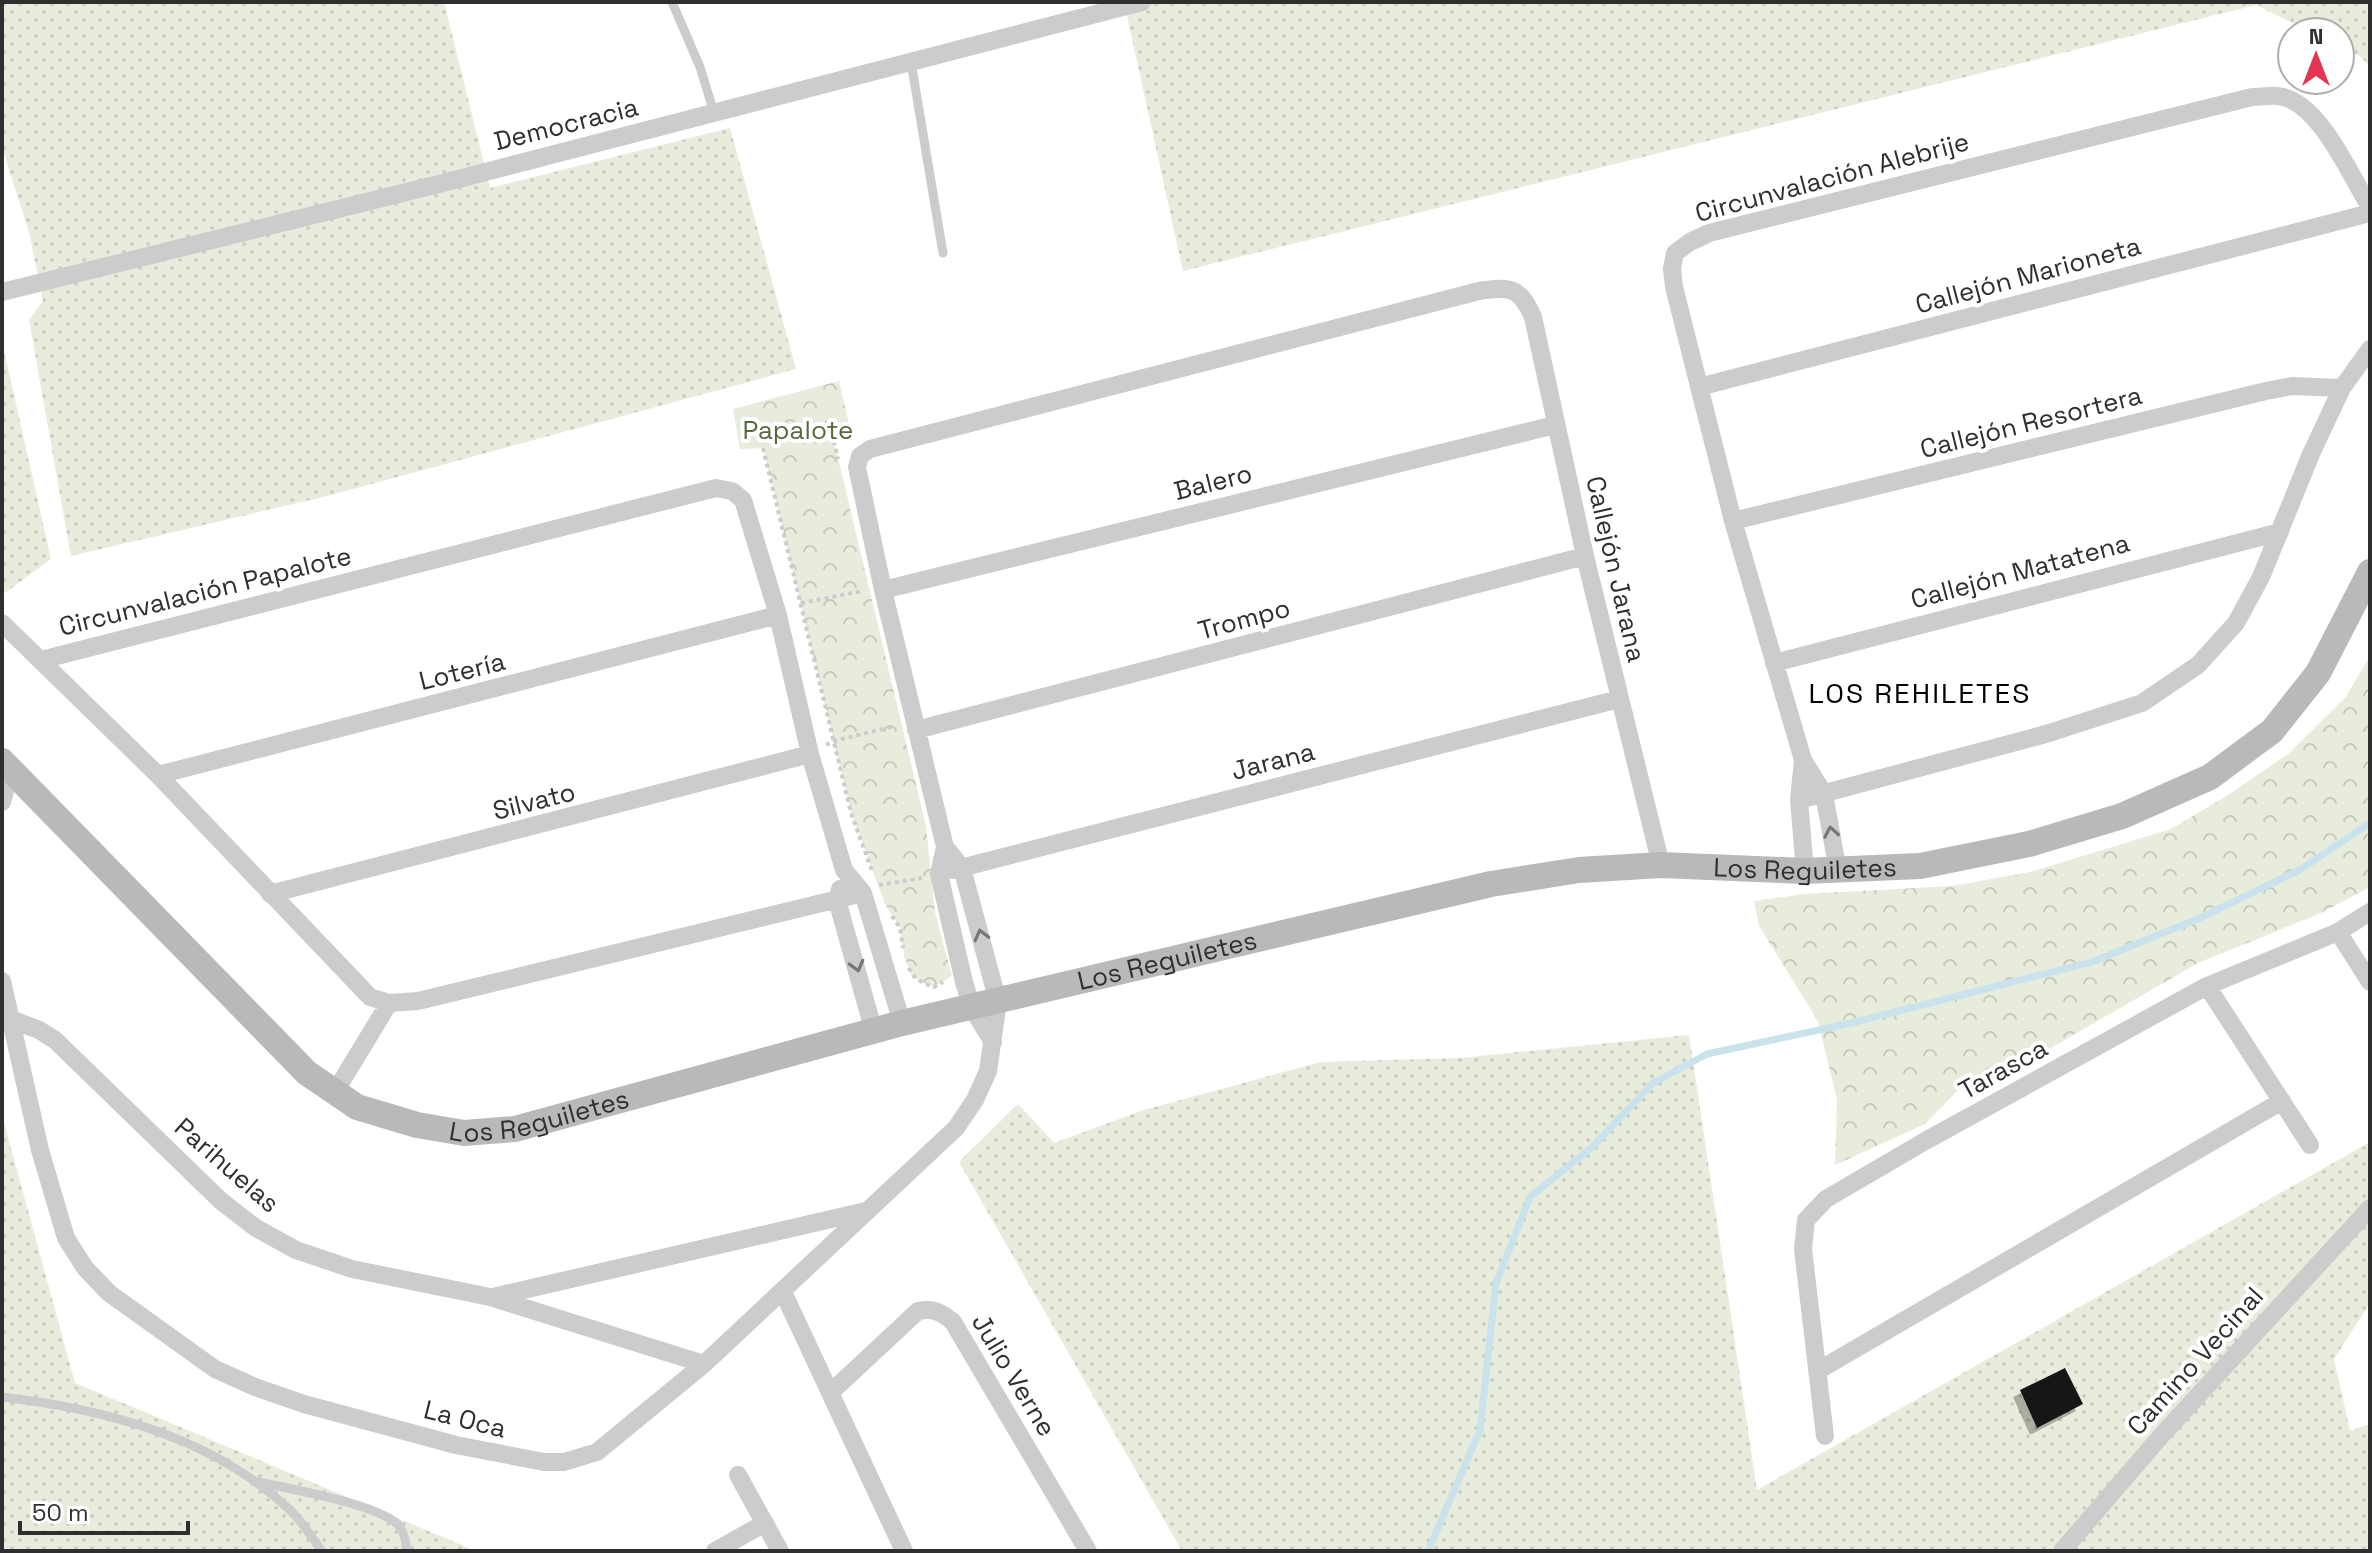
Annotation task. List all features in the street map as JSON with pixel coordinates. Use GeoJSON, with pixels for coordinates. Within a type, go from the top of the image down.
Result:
{"type":"FeatureCollection","features":[{"type":"Feature","properties":{"kind":"street","name":"Democracia"},"geometry":{"type":"LineString","coordinates":[[2,292],[1142,2]]}},
{"type":"Feature","properties":{"kind":"street","name":"Circunvalación Alebrije"},"geometry":{"type":"LineString","coordinates":[[1824,794],[1803,760],[1733,521],[1674,287],[1672,269],[1675,253],[1709,233],[2252,97],[2282,96],[2303,106],[2317,120],[2370,210]]}},
{"type":"Feature","properties":{"kind":"street","name":"Callejón Marioneta"},"geometry":{"type":"LineString","coordinates":[[1699,387],[2370,210]]}},
{"type":"Feature","properties":{"kind":"street","name":"Callejón Jarana"},"geometry":{"type":"LineString","coordinates":[[883,590],[857,467],[860,456],[870,449],[1479,291],[1498,288],[1514,290],[1526,300],[1533,317],[1585,556],[1661,865]]}},
{"type":"Feature","properties":{"kind":"street"},"geometry":{"type":"LineString","coordinates":[[1799,800],[2046,734],[2142,703],[2198,665],[2236,623],[2261,577],[2311,454],[2342,388],[2370,349]]}},
{"type":"Feature","properties":{"kind":"street","name":"Callejón Resortera"},"geometry":{"type":"LineString","coordinates":[[1733,521],[2266,391],[2292,386],[2342,388]]}},
{"type":"Feature","properties":{"kind":"street","name":"Balero"},"geometry":{"type":"LineString","coordinates":[[883,590],[1555,425]]}},
{"type":"Feature","properties":{"kind":"street","name":"Circunvalación Papalote"},"geometry":{"type":"LineString","coordinates":[[41,660],[716,488],[732,491],[743,500],[778,615],[810,754],[844,870],[837,900]]}},
{"type":"Feature","properties":{"kind":"street","name":"Callejón Matatena"},"geometry":{"type":"LineString","coordinates":[[1774,663],[2280,532]]}},
{"type":"Feature","properties":{"kind":"street","name":"Trompo"},"geometry":{"type":"LineString","coordinates":[[916,730],[1585,556]]}},
{"type":"Feature","properties":{"kind":"street","name":"Los Reguiletes"},"geometry":{"type":"LineString","coordinates":[[6,766],[307,1073],[357,1107],[417,1125],[464,1133],[515,1129],[902,1023],[1491,884],[1579,870],[1661,865],[1805,871],[1920,866],[2029,844],[2122,816],[2210,777],[2272,731],[2318,673],[2370,572]]}},
{"type":"Feature","properties":{"kind":"street"},"geometry":{"type":"LineString","coordinates":[[883,590],[945,847],[962,868],[998,1002]]}},
{"type":"Feature","properties":{"kind":"street","name":"Lotería"},"geometry":{"type":"LineString","coordinates":[[158,775],[778,615]]}},
{"type":"Feature","properties":{"kind":"street"},"geometry":{"type":"LineString","coordinates":[[2,623],[41,660]]}},
{"type":"Feature","properties":{"kind":"street","name":"Circunvalación Papalote"},"geometry":{"type":"LineString","coordinates":[[41,660],[158,775],[370,997],[389,1003]]}},
{"type":"Feature","properties":{"kind":"street","name":"Jarana"},"geometry":{"type":"LineString","coordinates":[[939,874],[1619,699]]}},
{"type":"Feature","properties":{"kind":"street","name":"Silvato"},"geometry":{"type":"LineString","coordinates":[[270,894],[810,754]]}},
{"type":"Feature","properties":{"kind":"street","name":"Circunvalación Alebrije"},"geometry":{"type":"LineString","coordinates":[[1803,760],[1799,800],[1805,871]]}},
{"type":"Feature","properties":{"kind":"street"},"geometry":{"type":"LineString","coordinates":[[2,802],[6,766]]}},
{"type":"Feature","properties":{"kind":"street"},"geometry":{"type":"LineString","coordinates":[[1824,794],[1838,871]]}},
{"type":"Feature","properties":{"kind":"street"},"geometry":{"type":"LineString","coordinates":[[945,847],[939,874],[972,1008],[993,1042]]}},
{"type":"Feature","properties":{"kind":"street","name":"Circunvalación Papalote"},"geometry":{"type":"LineString","coordinates":[[844,870],[874,891]]}},
{"type":"Feature","properties":{"kind":"street"},"geometry":{"type":"LineString","coordinates":[[335,1092],[389,1003],[418,1001],[874,891],[902,1023]]}},
{"type":"Feature","properties":{"kind":"street"},"geometry":{"type":"LineString","coordinates":[[837,900],[874,1032]]}},
{"type":"Feature","properties":{"kind":"street","name":"Tarasca"},"geometry":{"type":"LineString","coordinates":[[1825,1436],[1803,1249],[1806,1220],[1826,1199],[2207,986],[2338,932],[2370,912]]}},
{"type":"Feature","properties":{"kind":"street"},"geometry":{"type":"LineString","coordinates":[[2338,932],[2370,982]]}},
{"type":"Feature","properties":{"kind":"street","name":"La Oca"},"geometry":{"type":"LineString","coordinates":[[2,981],[40,1150],[66,1238],[85,1268],[109,1293],[159,1332],[215,1369],[304,1404],[441,1441],[518,1458],[564,1462],[597,1452],[704,1364],[956,1128],[975,1100],[988,1071],[998,1002]]}},
{"type":"Feature","properties":{"kind":"street"},"geometry":{"type":"LineString","coordinates":[[2207,986],[2310,1145]]}},
{"type":"Feature","properties":{"kind":"street","name":"Parihuelas"},"geometry":{"type":"LineString","coordinates":[[11,1019],[39,1030],[64,1048],[190,1173],[256,1228],[296,1250],[352,1269],[490,1297],[704,1364]]}},
{"type":"Feature","properties":{"kind":"street"},"geometry":{"type":"LineString","coordinates":[[1819,1370],[2282,1101]]}},
{"type":"Feature","properties":{"kind":"street","name":"Camino Vecinal"},"geometry":{"type":"LineString","coordinates":[[2062,1551],[2161,1436],[2370,1208]]}},
{"type":"Feature","properties":{"kind":"street","name":"Parihuelas"},"geometry":{"type":"LineString","coordinates":[[490,1297],[867,1210]]}},
{"type":"Feature","properties":{"kind":"street"},"geometry":{"type":"LineString","coordinates":[[783,1292],[904,1551]]}},
{"type":"Feature","properties":{"kind":"street","name":"Julio Verne"},"geometry":{"type":"LineString","coordinates":[[830,1393],[918,1311],[931,1309],[942,1313],[953,1322],[1088,1551]]}},
{"type":"Feature","properties":{"kind":"street"},"geometry":{"type":"LineString","coordinates":[[738,1475],[780,1551]]}},
{"type":"Feature","properties":{"kind":"street"},"geometry":{"type":"LineString","coordinates":[[715,1551],[765,1523]]}},
{"type":"Feature","properties":{"kind":"lane"},"geometry":{"type":"LineString","coordinates":[[672,2],[700,67],[714,113]]}},
{"type":"Feature","properties":{"kind":"lane"},"geometry":{"type":"LineString","coordinates":[[911,62],[943,253]]}},
{"type":"Feature","properties":{"kind":"lane"},"geometry":{"type":"LineString","coordinates":[[2,1397],[69,1406],[200,1447],[256,1481],[294,1514],[322,1551]]}},
{"type":"Feature","properties":{"kind":"lane"},"geometry":{"type":"LineString","coordinates":[[256,1481],[374,1510],[399,1526],[407,1544],[406,1551]]}},
{"type":"Feature","properties":{"kind":"path"},"geometry":{"type":"LineString","coordinates":[[834,441],[841,471]]}},
{"type":"Feature","properties":{"kind":"path"},"geometry":{"type":"LineString","coordinates":[[763,448],[851,813],[874,891],[939,874]]}},
{"type":"Feature","properties":{"kind":"path"},"geometry":{"type":"LineString","coordinates":[[778,615],[800,603],[883,590]]}},
{"type":"Feature","properties":{"kind":"path"},"geometry":{"type":"LineString","coordinates":[[810,754],[834,741],[902,725],[916,730]]}},
{"type":"Feature","properties":{"kind":"path"},"geometry":{"type":"LineString","coordinates":[[885,904],[900,928],[904,956]]}},
{"type":"Feature","properties":{"kind":"path"},"geometry":{"type":"LineString","coordinates":[[908,965],[911,975],[934,987],[952,976]]}},
{"type":"Feature","properties":{"kind":"green space"},"geometry":{"type":"Polygon","coordinates":[[[2,2],[444,2],[490,188],[730,128],[796,369],[327,496],[71,556],[29,320],[43,301],[29,232],[2,148],[2,2]]]}},
{"type":"Feature","properties":{"kind":"green space"},"geometry":{"type":"Polygon","coordinates":[[[1124,2],[2370,2],[2370,67],[2356,54],[2356,16],[2278,16],[2256,5],[1183,271],[1124,2]]]}},
{"type":"Feature","properties":{"kind":"green space"},"geometry":{"type":"Polygon","coordinates":[[[2,342],[51,559],[2,595],[2,342]]]}},
{"type":"Feature","properties":{"kind":"green space","name":"Papalote"},"geometry":{"type":"Polygon","coordinates":[[[839,381],[850,428],[834,441],[926,826],[935,912],[952,976],[934,987],[911,975],[904,956],[900,928],[885,904],[851,813],[763,448],[740,449],[733,409],[839,381]]]}},
{"type":"Feature","properties":{"kind":"green space"},"geometry":{"type":"Polygon","coordinates":[[[2370,656],[2370,887],[2319,914],[2198,963],[2049,1049],[1962,1086],[1925,1124],[1835,1165],[1837,1100],[1818,1021],[1759,926],[1754,901],[1804,894],[1953,886],[2030,872],[2171,829],[2288,754],[2345,698],[2370,656]]]}},
{"type":"Feature","properties":{"kind":"green space"},"geometry":{"type":"Polygon","coordinates":[[[1689,1035],[1757,1490],[2370,1142],[2370,1303],[2334,1359],[2350,1431],[2370,1424],[2370,1551],[1182,1551],[959,1162],[1018,1104],[1054,1143],[1144,1110],[1321,1062],[1460,1058],[1689,1035]]]}},
{"type":"Feature","properties":{"kind":"green space"},"geometry":{"type":"Polygon","coordinates":[[[2,1115],[75,1383],[476,1551],[2,1551],[2,1115]]]}},
{"type":"Feature","properties":{"kind":"building"},"geometry":{"type":"Polygon","coordinates":[[[2065,1368],[2083,1404],[2037,1428],[2020,1390],[2065,1368]]]}},
{"type":"Feature","properties":{"kind":"waterway"},"geometry":{"type":"LineString","coordinates":[[1428,1551],[1480,1430],[1496,1283],[1530,1197],[1592,1147],[1653,1083],[1707,1054],[1847,1024],[2092,962],[2202,917],[2301,869],[2370,823]]}},
{"type":"Feature","properties":{"kind":"district","name":"LOS REHILETES"},"geometry":{"type":"Point","coordinates":[1920,693]}}]}
